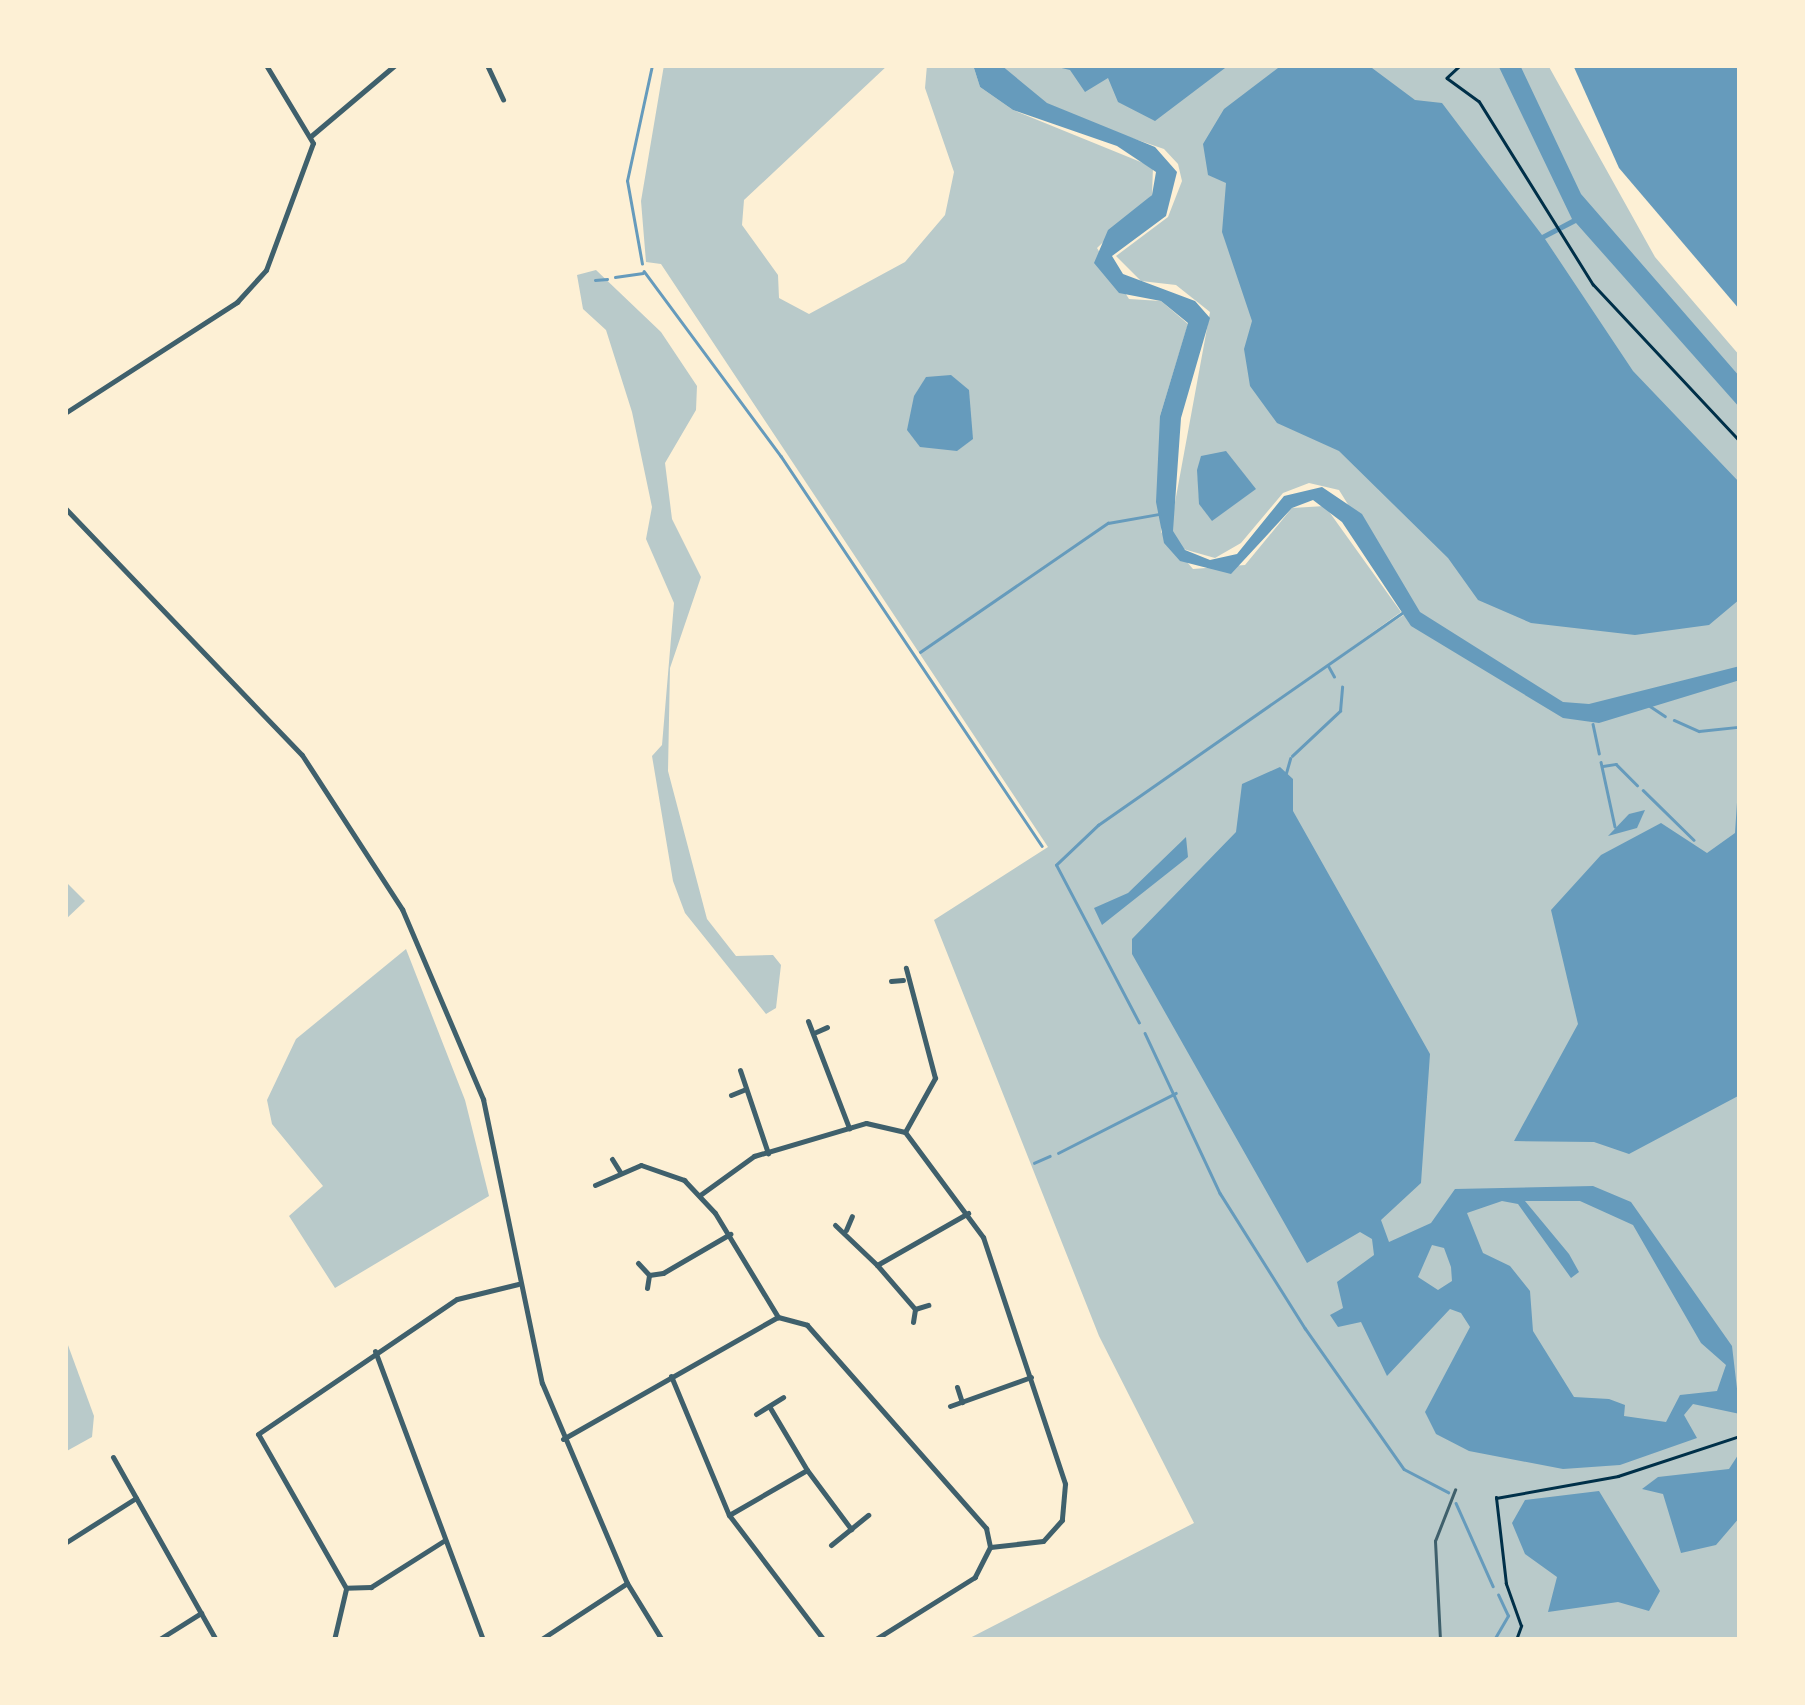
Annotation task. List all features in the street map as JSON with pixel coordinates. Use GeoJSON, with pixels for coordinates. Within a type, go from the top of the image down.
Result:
{"type":"FeatureCollection","features":[{"type":"Feature","properties":{"kind":"street"},"geometry":{"type":"LineString","coordinates":[[266,65],[311,136]]}},
{"type":"Feature","properties":{"kind":"street"},"geometry":{"type":"LineString","coordinates":[[65,413],[254,287],[294,202],[311,136],[396,65]]}},
{"type":"Feature","properties":{"kind":"street"},"geometry":{"type":"LineString","coordinates":[[487,65],[503,100]]}},
{"type":"Feature","properties":{"kind":"street"},"geometry":{"type":"LineString","coordinates":[[65,508],[189,632],[332,793],[407,918],[483,1098],[518,1284],[562,1439],[627,1583],[662,1640]]}},
{"type":"Feature","properties":{"kind":"street"},"geometry":{"type":"LineString","coordinates":[[905,1132],[935,1078],[903,980],[906,968]]}},
{"type":"Feature","properties":{"kind":"street"},"geometry":{"type":"LineString","coordinates":[[891,981],[903,980]]}},
{"type":"Feature","properties":{"kind":"street"},"geometry":{"type":"LineString","coordinates":[[808,1021],[816,1032],[849,1128]]}},
{"type":"Feature","properties":{"kind":"street"},"geometry":{"type":"LineString","coordinates":[[816,1032],[827,1027]]}},
{"type":"Feature","properties":{"kind":"street"},"geometry":{"type":"LineString","coordinates":[[740,1070],[768,1153]]}},
{"type":"Feature","properties":{"kind":"street"},"geometry":{"type":"LineString","coordinates":[[731,1094],[746,1089]]}},
{"type":"Feature","properties":{"kind":"street"},"geometry":{"type":"LineString","coordinates":[[700,1195],[768,1153],[849,1128],[880,1122],[905,1132],[968,1214],[1031,1378],[1066,1508],[1030,1548],[990,1547]]}},
{"type":"Feature","properties":{"kind":"street"},"geometry":{"type":"LineString","coordinates":[[612,1159],[620,1172]]}},
{"type":"Feature","properties":{"kind":"street"},"geometry":{"type":"LineString","coordinates":[[595,1185],[620,1172],[657,1166],[700,1195],[730,1234],[778,1317],[808,1326],[986,1528],[990,1547],[975,1577],[874,1640]]}},
{"type":"Feature","properties":{"kind":"street"},"geometry":{"type":"LineString","coordinates":[[876,1265],[968,1214]]}},
{"type":"Feature","properties":{"kind":"street"},"geometry":{"type":"LineString","coordinates":[[846,1230],[852,1216]]}},
{"type":"Feature","properties":{"kind":"street"},"geometry":{"type":"LineString","coordinates":[[835,1225],[846,1230],[914,1309],[913,1322]]}},
{"type":"Feature","properties":{"kind":"street"},"geometry":{"type":"LineString","coordinates":[[649,1275],[730,1234]]}},
{"type":"Feature","properties":{"kind":"street"},"geometry":{"type":"LineString","coordinates":[[638,1263],[649,1275]]}},
{"type":"Feature","properties":{"kind":"street"},"geometry":{"type":"LineString","coordinates":[[647,1288],[649,1275]]}},
{"type":"Feature","properties":{"kind":"street"},"geometry":{"type":"LineString","coordinates":[[334,1640],[346,1588],[259,1445],[262,1429],[457,1299],[518,1284]]}},
{"type":"Feature","properties":{"kind":"street"},"geometry":{"type":"LineString","coordinates":[[914,1309],[928,1305]]}},
{"type":"Feature","properties":{"kind":"street"},"geometry":{"type":"LineString","coordinates":[[562,1439],[778,1317]]}},
{"type":"Feature","properties":{"kind":"street"},"geometry":{"type":"LineString","coordinates":[[375,1351],[483,1640]]}},
{"type":"Feature","properties":{"kind":"street"},"geometry":{"type":"LineString","coordinates":[[671,1376],[729,1515],[824,1640]]}},
{"type":"Feature","properties":{"kind":"street"},"geometry":{"type":"LineString","coordinates":[[950,1406],[1031,1378]]}},
{"type":"Feature","properties":{"kind":"street"},"geometry":{"type":"LineString","coordinates":[[957,1387],[962,1402]]}},
{"type":"Feature","properties":{"kind":"street"},"geometry":{"type":"LineString","coordinates":[[756,1414],[783,1398]]}},
{"type":"Feature","properties":{"kind":"street"},"geometry":{"type":"LineString","coordinates":[[769,1406],[807,1470],[851,1529]]}},
{"type":"Feature","properties":{"kind":"street"},"geometry":{"type":"LineString","coordinates":[[113,1458],[216,1640]]}},
{"type":"Feature","properties":{"kind":"street"},"geometry":{"type":"LineString","coordinates":[[729,1515],[807,1470]]}},
{"type":"Feature","properties":{"kind":"street"},"geometry":{"type":"LineString","coordinates":[[65,1544],[136,1498]]}},
{"type":"Feature","properties":{"kind":"street"},"geometry":{"type":"LineString","coordinates":[[831,1545],[868,1515]]}},
{"type":"Feature","properties":{"kind":"street"},"geometry":{"type":"LineString","coordinates":[[346,1588],[371,1587],[444,1540]]}},
{"type":"Feature","properties":{"kind":"street"},"geometry":{"type":"LineString","coordinates":[[540,1640],[627,1583]]}},
{"type":"Feature","properties":{"kind":"street"},"geometry":{"type":"LineString","coordinates":[[158,1640],[200,1613]]}},
{"type":"Feature","properties":{"kind":"lane"},"geometry":{"type":"LineString","coordinates":[[1440,1640],[1435,1541],[1456,1490]]}},
{"type":"Feature","properties":{"kind":"path"},"geometry":{"type":"LineString","coordinates":[[1462,65],[1447,78],[1479,101],[1593,284],[1740,441]]}},
{"type":"Feature","properties":{"kind":"path"},"geometry":{"type":"LineString","coordinates":[[1516,1640],[1521,1626],[1506,1584],[1496,1498],[1618,1476],[1740,1436]]}},
{"type":"Feature","properties":{"kind":"shaded area"},"geometry":{"type":"Polygon","coordinates":[[[664,65],[888,65],[744,200],[742,225],[778,275],[779,298],[809,314],[905,262],[945,215],[954,172],[925,88],[927,65],[973,65],[980,87],[1013,110],[1153,167],[1152,195],[1097,248],[1129,299],[1161,301],[1188,324],[1160,416],[1161,532],[1193,569],[1245,565],[1292,508],[1325,506],[1401,612],[1331,662],[1413,609],[1339,490],[1309,483],[1283,493],[1241,543],[1215,558],[1176,547],[1169,535],[1210,312],[1176,285],[1141,281],[1116,256],[1168,217],[1182,181],[1178,164],[1164,149],[1064,115],[1001,80],[995,65],[1548,65],[1655,257],[1740,356],[1740,1640],[966,1640],[1194,1523],[1099,1336],[934,920],[1048,847],[661,264],[646,262],[641,201],[664,65]]]}},
{"type":"Feature","properties":{"kind":"shaded area"},"geometry":{"type":"Polygon","coordinates":[[[596,270],[661,332],[697,386],[696,410],[665,463],[672,519],[701,577],[670,668],[668,771],[707,919],[736,956],[773,955],[781,965],[776,1008],[766,1014],[685,913],[673,881],[652,756],[662,745],[674,603],[646,539],[652,507],[632,412],[606,330],[583,309],[577,275],[596,270]]]}},
{"type":"Feature","properties":{"kind":"shaded area"},"geometry":{"type":"Polygon","coordinates":[[[65,881],[85,901],[65,920],[65,881]]]}},
{"type":"Feature","properties":{"kind":"shaded area"},"geometry":{"type":"Polygon","coordinates":[[[406,949],[465,1100],[489,1196],[335,1288],[289,1216],[323,1186],[272,1124],[267,1100],[296,1039],[406,949]]]}},
{"type":"Feature","properties":{"kind":"shaded area"},"geometry":{"type":"Polygon","coordinates":[[[65,1337],[94,1416],[92,1437],[65,1452],[65,1337]]]}},
{"type":"Feature","properties":{"kind":"water"},"geometry":{"type":"Polygon","coordinates":[[[973,65],[1001,65],[1047,103],[1155,147],[1177,172],[1166,216],[1112,256],[1123,274],[1195,301],[1210,318],[1181,418],[1173,531],[1185,550],[1210,560],[1237,554],[1284,496],[1322,487],[1362,514],[1420,612],[1563,702],[1589,704],[1740,666],[1740,680],[1599,723],[1563,718],[1411,626],[1342,522],[1313,500],[1292,508],[1231,574],[1180,561],[1164,543],[1156,502],[1160,416],[1188,323],[1161,301],[1119,293],[1094,263],[1108,230],[1152,195],[1156,172],[1117,146],[1013,110],[980,87],[973,65]]]}},
{"type":"Feature","properties":{"kind":"water"},"geometry":{"type":"Polygon","coordinates":[[[1049,65],[1229,65],[1155,121],[1118,102],[1108,78],[1085,92],[1070,70],[1049,65]]]}},
{"type":"Feature","properties":{"kind":"water"},"geometry":{"type":"Polygon","coordinates":[[[1282,65],[1368,65],[1415,100],[1442,103],[1542,235],[1572,219],[1498,65],[1520,65],[1581,194],[1740,377],[1740,408],[1576,223],[1545,239],[1633,371],[1740,483],[1740,599],[1709,625],[1635,635],[1531,623],[1478,600],[1448,558],[1339,451],[1277,423],[1250,386],[1244,349],[1252,321],[1222,232],[1226,183],[1208,175],[1203,144],[1224,109],[1282,65]]]}},
{"type":"Feature","properties":{"kind":"water"},"geometry":{"type":"Polygon","coordinates":[[[1573,65],[1740,65],[1740,310],[1619,168],[1573,65]]]}},
{"type":"Feature","properties":{"kind":"water"},"geometry":{"type":"Polygon","coordinates":[[[951,375],[969,390],[973,439],[957,451],[920,447],[907,430],[914,396],[926,377],[951,375]]]}},
{"type":"Feature","properties":{"kind":"water"},"geometry":{"type":"Polygon","coordinates":[[[1226,451],[1256,489],[1212,521],[1199,504],[1197,470],[1201,456],[1226,451]]]}},
{"type":"Feature","properties":{"kind":"water"},"geometry":{"type":"Polygon","coordinates":[[[1740,756],[1740,1095],[1629,1154],[1594,1142],[1514,1141],[1578,1024],[1551,910],[1601,855],[1661,823],[1707,853],[1735,833],[1740,756]]]}},
{"type":"Feature","properties":{"kind":"water"},"geometry":{"type":"Polygon","coordinates":[[[1280,767],[1293,779],[1293,811],[1430,1054],[1421,1183],[1381,1220],[1389,1242],[1431,1223],[1455,1189],[1593,1186],[1631,1202],[1732,1346],[1740,1414],[1693,1404],[1684,1415],[1697,1438],[1620,1465],[1563,1469],[1469,1451],[1436,1434],[1425,1412],[1470,1327],[1461,1313],[1450,1309],[1387,1376],[1361,1322],[1338,1327],[1330,1315],[1343,1308],[1337,1282],[1374,1255],[1372,1239],[1360,1232],[1307,1263],[1132,954],[1132,939],[1236,832],[1242,784],[1280,767]],[[1502,1201],[1467,1213],[1483,1253],[1510,1266],[1530,1291],[1533,1331],[1574,1397],[1609,1399],[1625,1405],[1624,1416],[1666,1422],[1680,1395],[1717,1391],[1726,1365],[1701,1343],[1633,1225],[1580,1201],[1525,1201],[1569,1254],[1579,1272],[1571,1278],[1518,1204],[1502,1201]],[[1432,1245],[1418,1277],[1438,1290],[1452,1281],[1451,1267],[1444,1248],[1432,1245]]]}},
{"type":"Feature","properties":{"kind":"water"},"geometry":{"type":"Polygon","coordinates":[[[1645,810],[1637,828],[1608,836],[1629,814],[1645,810]]]}},
{"type":"Feature","properties":{"kind":"water"},"geometry":{"type":"Polygon","coordinates":[[[1186,837],[1188,857],[1102,925],[1094,908],[1128,893],[1186,837]]]}},
{"type":"Feature","properties":{"kind":"water"},"geometry":{"type":"Polygon","coordinates":[[[1740,1452],[1740,1517],[1716,1545],[1681,1553],[1663,1494],[1642,1489],[1658,1477],[1729,1469],[1740,1452]]]}},
{"type":"Feature","properties":{"kind":"water"},"geometry":{"type":"Polygon","coordinates":[[[1599,1491],[1660,1591],[1649,1611],[1618,1602],[1548,1612],[1557,1577],[1525,1554],[1512,1523],[1525,1500],[1599,1491]]]}},
{"type":"Feature","properties":{"kind":"waterway"},"geometry":{"type":"LineString","coordinates":[[642,264],[627,181],[652,65]]}},
{"type":"Feature","properties":{"kind":"waterway"},"geometry":{"type":"LineString","coordinates":[[644,271],[781,456],[1042,846]]}},
{"type":"Feature","properties":{"kind":"waterway"},"geometry":{"type":"LineString","coordinates":[[615,277],[643,273]]}},
{"type":"Feature","properties":{"kind":"waterway"},"geometry":{"type":"LineString","coordinates":[[595,280],[607,279]]}},
{"type":"Feature","properties":{"kind":"waterway"},"geometry":{"type":"LineString","coordinates":[[920,652],[1108,523],[1159,514]]}},
{"type":"Feature","properties":{"kind":"waterway"},"geometry":{"type":"LineString","coordinates":[[1139,1023],[1056,865],[1098,825],[1402,613]]}},
{"type":"Feature","properties":{"kind":"waterway"},"geometry":{"type":"LineString","coordinates":[[1328,665],[1334,676]]}},
{"type":"Feature","properties":{"kind":"waterway"},"geometry":{"type":"LineString","coordinates":[[1292,756],[1340,711],[1342,687]]}},
{"type":"Feature","properties":{"kind":"waterway"},"geometry":{"type":"LineString","coordinates":[[1650,706],[1665,716]]}},
{"type":"Feature","properties":{"kind":"waterway"},"geometry":{"type":"LineString","coordinates":[[1674,720],[1699,731],[1738,727]]}},
{"type":"Feature","properties":{"kind":"waterway"},"geometry":{"type":"LineString","coordinates":[[1593,724],[1599,753]]}},
{"type":"Feature","properties":{"kind":"waterway"},"geometry":{"type":"LineString","coordinates":[[1286,773],[1290,759]]}},
{"type":"Feature","properties":{"kind":"waterway"},"geometry":{"type":"LineString","coordinates":[[1601,762],[1615,827]]}},
{"type":"Feature","properties":{"kind":"waterway"},"geometry":{"type":"LineString","coordinates":[[1603,766],[1616,764],[1637,785]]}},
{"type":"Feature","properties":{"kind":"waterway"},"geometry":{"type":"LineString","coordinates":[[1643,790],[1694,840]]}},
{"type":"Feature","properties":{"kind":"waterway"},"geometry":{"type":"LineString","coordinates":[[1145,1033],[1220,1193],[1305,1328],[1404,1469],[1448,1492]]}},
{"type":"Feature","properties":{"kind":"waterway"},"geometry":{"type":"LineString","coordinates":[[1058,1153],[1176,1093]]}},
{"type":"Feature","properties":{"kind":"waterway"},"geometry":{"type":"LineString","coordinates":[[1034,1163],[1050,1156]]}},
{"type":"Feature","properties":{"kind":"waterway"},"geometry":{"type":"LineString","coordinates":[[1456,1503],[1493,1586]]}},
{"type":"Feature","properties":{"kind":"waterway"},"geometry":{"type":"LineString","coordinates":[[1494,1640],[1508,1616],[1498,1595]]}}]}
